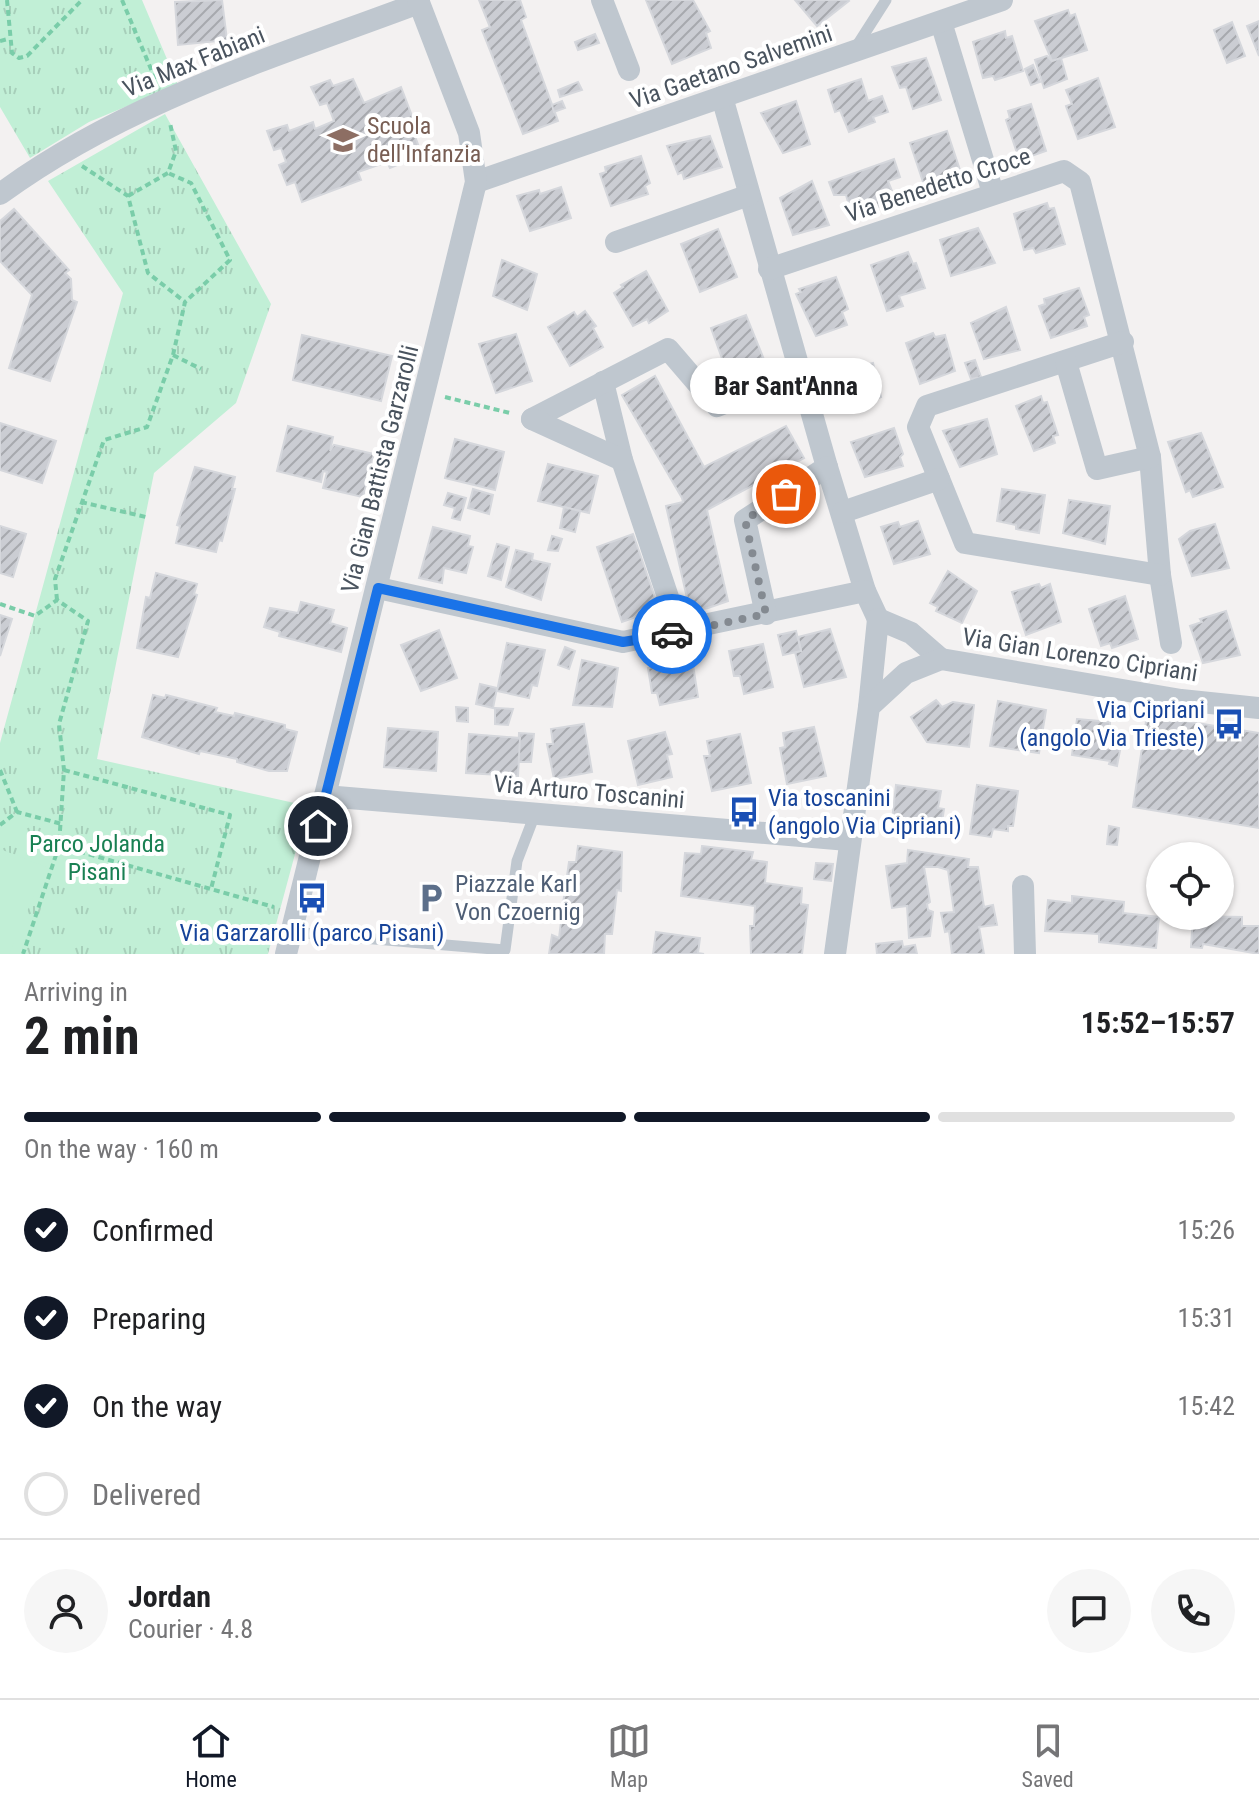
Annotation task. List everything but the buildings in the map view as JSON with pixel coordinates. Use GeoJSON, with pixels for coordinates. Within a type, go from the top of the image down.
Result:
{"type":"FeatureCollection","features":[{"type":"Feature","properties":{"kind":"street"},"geometry":{"type":"LineString","coordinates":[[602,0],[629,70]]}},
{"type":"Feature","properties":{"kind":"street","name":"Via Gaetano Salvemini"},"geometry":{"type":"LineString","coordinates":[[476,182],[1002,0]]}},
{"type":"Feature","properties":{"kind":"street","name":"Via Max Fabiani"},"geometry":{"type":"LineString","coordinates":[[0,194],[61,153],[164,99],[419,2]]}},
{"type":"Feature","properties":{"kind":"street","name":"Via Gian Battista Garzarolli"},"geometry":{"type":"LineString","coordinates":[[291,933],[427,392],[476,182],[469,133],[419,2]]}},
{"type":"Feature","properties":{"kind":"street"},"geometry":{"type":"LineString","coordinates":[[941,22],[993,193]]}},
{"type":"Feature","properties":{"kind":"street"},"geometry":{"type":"LineString","coordinates":[[722,97],[827,467],[865,591],[878,619],[835,954]]}},
{"type":"Feature","properties":{"kind":"street","name":"Via Benedetto Croce"},"geometry":{"type":"LineString","coordinates":[[769,269],[1064,171],[1080,182],[1150,457],[1160,575],[1171,643]]}},
{"type":"Feature","properties":{"kind":"street"},"geometry":{"type":"LineString","coordinates":[[616,242],[749,195]]}},
{"type":"Feature","properties":{"kind":"street"},"geometry":{"type":"LineString","coordinates":[[1123,342],[927,406],[918,427],[965,543],[1160,575]]}},
{"type":"Feature","properties":{"kind":"street"},"geometry":{"type":"LineString","coordinates":[[532,419],[668,349],[717,406],[799,373]]}},
{"type":"Feature","properties":{"kind":"street"},"geometry":{"type":"LineString","coordinates":[[1066,362],[1097,469],[1150,457]]}},
{"type":"Feature","properties":{"kind":"street"},"geometry":{"type":"LineString","coordinates":[[603,382],[622,460],[680,633]]}},
{"type":"Feature","properties":{"kind":"street"},"geometry":{"type":"LineString","coordinates":[[532,419],[622,460]]}},
{"type":"Feature","properties":{"kind":"street"},"geometry":{"type":"LineString","coordinates":[[766,614],[745,520],[827,467]]}},
{"type":"Feature","properties":{"kind":"street"},"geometry":{"type":"LineString","coordinates":[[843,512],[939,479]]}},
{"type":"Feature","properties":{"kind":"street"},"geometry":{"type":"LineString","coordinates":[[378,588],[623,642],[680,633],[865,591]]}},
{"type":"Feature","properties":{"kind":"street"},"geometry":{"type":"LineString","coordinates":[[878,619],[911,633],[941,659]]}},
{"type":"Feature","properties":{"kind":"street","name":"Via Gian Lorenzo Cipriani"},"geometry":{"type":"LineString","coordinates":[[869,707],[906,673],[941,659],[1181,700],[1259,708]]}},
{"type":"Feature","properties":{"kind":"street","name":"Via Arturo Toscanini"},"geometry":{"type":"LineString","coordinates":[[325,796],[848,840]]}},
{"type":"Feature","properties":{"kind":"street"},"geometry":{"type":"LineString","coordinates":[[1023,886],[1025,954]]}},
{"type":"Feature","properties":{"kind":"lane"},"geometry":{"type":"LineString","coordinates":[[853,51],[886,0]]}},
{"type":"Feature","properties":{"kind":"lane"},"geometry":{"type":"LineString","coordinates":[[291,933],[505,950],[517,861],[535,814]]}},
{"type":"Feature","properties":{"kind":"path"},"geometry":{"type":"LineString","coordinates":[[7,0],[8,39],[12,53],[19,58],[27,56],[82,0]]}},
{"type":"Feature","properties":{"kind":"path"},"geometry":{"type":"LineString","coordinates":[[122,0],[164,99],[176,151],[168,173],[128,196]]}},
{"type":"Feature","properties":{"kind":"path"},"geometry":{"type":"LineString","coordinates":[[0,41],[8,39]]}},
{"type":"Feature","properties":{"kind":"path"},"geometry":{"type":"LineString","coordinates":[[61,153],[128,196],[148,273],[185,302]]}},
{"type":"Feature","properties":{"kind":"path"},"geometry":{"type":"LineString","coordinates":[[57,600],[55,579],[104,440],[147,427],[173,355],[185,302],[230,260],[191,183],[168,173]]}},
{"type":"Feature","properties":{"kind":"path"},"geometry":{"type":"LineString","coordinates":[[173,355],[201,369]]}},
{"type":"Feature","properties":{"kind":"path"},"geometry":{"type":"LineString","coordinates":[[427,392],[532,419]]}},
{"type":"Feature","properties":{"kind":"path"},"geometry":{"type":"LineString","coordinates":[[81,502],[146,517]]}},
{"type":"Feature","properties":{"kind":"path"},"geometry":{"type":"LineString","coordinates":[[0,604],[35,616],[57,600]]}},
{"type":"Feature","properties":{"kind":"path"},"geometry":{"type":"LineString","coordinates":[[23,954],[59,846],[64,770],[59,724],[88,621],[57,600]]}},
{"type":"Feature","properties":{"kind":"path"},"geometry":{"type":"LineString","coordinates":[[0,770],[17,812]]}},
{"type":"Feature","properties":{"kind":"path"},"geometry":{"type":"LineString","coordinates":[[64,770],[230,815],[211,889]]}},
{"type":"Feature","properties":{"kind":"path"},"geometry":{"type":"LineString","coordinates":[[17,812],[62,824]]}},
{"type":"Feature","properties":{"kind":"path"},"geometry":{"type":"LineString","coordinates":[[0,825],[17,812]]}},
{"type":"Feature","properties":{"kind":"path"},"geometry":{"type":"LineString","coordinates":[[59,846],[211,889],[291,933]]}},
{"type":"Feature","properties":{"kind":"green space"},"geometry":{"type":"Polygon","coordinates":[[[0,0],[142,0],[178,85],[89,122],[30,158],[0,107],[0,0]]]}},
{"type":"Feature","properties":{"kind":"green space","name":"Parco Jolanda Pisani"},"geometry":{"type":"Polygon","coordinates":[[[165,114],[271,304],[236,403],[154,473],[97,759],[308,806],[268,954],[0,954],[0,743],[123,293],[48,181],[165,114]]]}},
{"type":"Feature","properties":{"kind":"green space"},"geometry":{"type":"Polygon","coordinates":[[[0,849],[46,867],[9,954],[0,954],[0,849]]]}},
{"type":"Feature","properties":{"kind":"way so far"},"geometry":{"type":"LineString","coordinates":[[672,634],[766,614],[745,520],[786,494]]}},
{"type":"Feature","properties":{"kind":"place","name":"Scuola dell'Infanzia"},"geometry":{"type":"Point","coordinates":[343,140]}},
{"type":"Feature","properties":{"kind":"place","name":"Bar Sant'Anna"},"geometry":{"type":"Point","coordinates":[786,494]}},
{"type":"Feature","properties":{"kind":"place","name":"Via Cipriani (angolo Via Trieste)"},"geometry":{"type":"Point","coordinates":[1229,724]}},
{"type":"Feature","properties":{"kind":"place","name":"Via toscanini (angolo Via Cipriani)"},"geometry":{"type":"Point","coordinates":[744,812]}},
{"type":"Feature","properties":{"kind":"place","name":"Via Garzarolli (parco Pisani)"},"geometry":{"type":"Point","coordinates":[312,898]}},
{"type":"Feature","properties":{"kind":"place","name":"Piazzale Karl Von Czoernig"},"geometry":{"type":"Point","coordinates":[431,898]}},
{"type":"Feature","properties":{"kind":"route"},"geometry":{"type":"LineString","coordinates":[[318,826],[378,588],[623,642],[672,634]]}}]}
